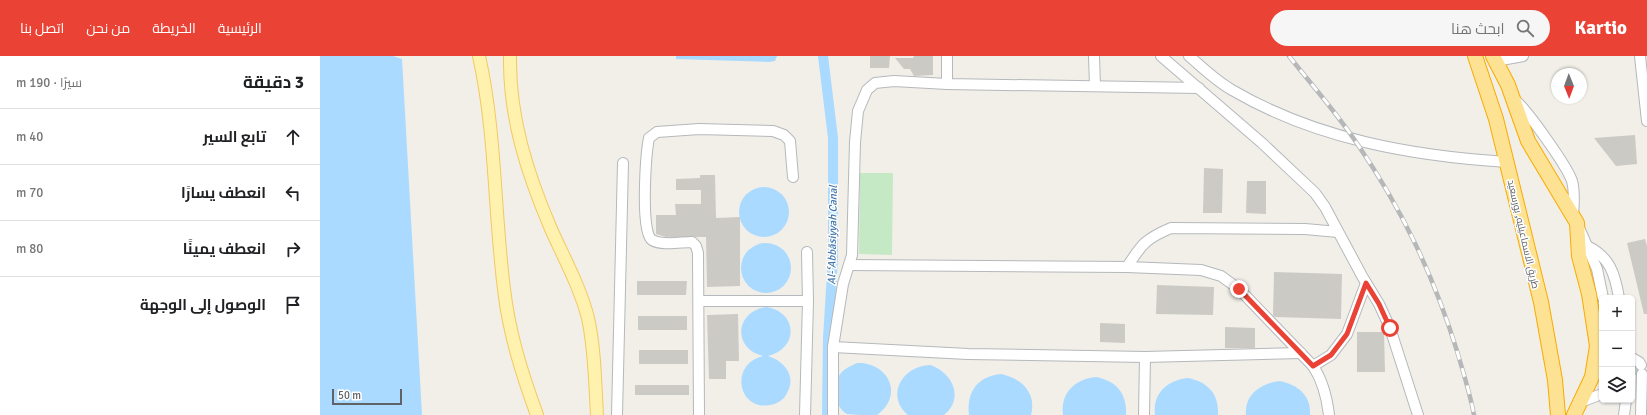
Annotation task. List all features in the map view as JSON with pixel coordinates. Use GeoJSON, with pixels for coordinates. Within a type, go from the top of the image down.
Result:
{"type":"FeatureCollection","features":[{"type":"Feature","properties":{"kind":"highway","name":"طريق الاسماعيليه, بورسعيد"},"geometry":{"type":"LineString","coordinates":[[1475,56],[1492,103],[1541,302],[1555,380],[1558,415]]}},
{"type":"Feature","properties":{"kind":"highway"},"geometry":{"type":"LineString","coordinates":[[1495,58],[1512,97],[1528,141],[1575,219],[1579,256],[1589,294],[1597,346],[1592,377],[1577,411]]}},
{"type":"Feature","properties":{"kind":"main road"},"geometry":{"type":"LineString","coordinates":[[479,56],[488,99],[505,301],[516,354],[537,415]]}},
{"type":"Feature","properties":{"kind":"main road"},"geometry":{"type":"LineString","coordinates":[[510,56],[511,89],[518,136],[532,180],[581,295],[588,318],[595,367],[596,415]]}},
{"type":"Feature","properties":{"kind":"street"},"geometry":{"type":"LineString","coordinates":[[947,56],[947,84]]}},
{"type":"Feature","properties":{"kind":"street"},"geometry":{"type":"LineString","coordinates":[[1094,56],[1096,86]]}},
{"type":"Feature","properties":{"kind":"street"},"geometry":{"type":"LineString","coordinates":[[1161,56],[1262,143],[1315,194],[1325,207],[1379,304],[1390,328],[1418,415]]}},
{"type":"Feature","properties":{"kind":"street"},"geometry":{"type":"LineString","coordinates":[[1189,56],[1212,76],[1232,90],[1292,119],[1338,136],[1443,157],[1507,162]]}},
{"type":"Feature","properties":{"kind":"street"},"geometry":{"type":"LineString","coordinates":[[1495,58],[1523,56]]}},
{"type":"Feature","properties":{"kind":"street"},"geometry":{"type":"LineString","coordinates":[[1640,56],[1647,121]]}},
{"type":"Feature","properties":{"kind":"street"},"geometry":{"type":"LineString","coordinates":[[833,415],[833,346],[843,284],[852,255],[854,142],[858,111],[867,90],[875,83],[894,81],[947,84],[1199,88]]}},
{"type":"Feature","properties":{"kind":"street"},"geometry":{"type":"LineString","coordinates":[[699,415],[700,301],[698,253],[696,246],[692,242],[659,243],[651,240],[648,234],[645,198],[649,138],[657,132],[699,129],[772,131],[784,135],[790,141],[793,177]]}},
{"type":"Feature","properties":{"kind":"street"},"geometry":{"type":"LineString","coordinates":[[617,415],[623,163]]}},
{"type":"Feature","properties":{"kind":"street"},"geometry":{"type":"LineString","coordinates":[[1575,219],[1597,269],[1602,295]]}},
{"type":"Feature","properties":{"kind":"street"},"geometry":{"type":"LineString","coordinates":[[1127,267],[1144,242],[1171,228],[1305,229],[1338,232]]}},
{"type":"Feature","properties":{"kind":"street"},"geometry":{"type":"LineString","coordinates":[[1587,246],[1597,251],[1611,266],[1616,276],[1619,295]]}},
{"type":"Feature","properties":{"kind":"street"},"geometry":{"type":"LineString","coordinates":[[805,415],[808,301],[807,252]]}},
{"type":"Feature","properties":{"kind":"street"},"geometry":{"type":"LineString","coordinates":[[849,265],[1127,267],[1201,270],[1222,276],[1239,289],[1313,366],[1319,375],[1326,396],[1329,415]]}},
{"type":"Feature","properties":{"kind":"street"},"geometry":{"type":"LineString","coordinates":[[1313,366],[1331,355],[1347,334],[1366,283]]}},
{"type":"Feature","properties":{"kind":"street"},"geometry":{"type":"LineString","coordinates":[[700,301],[808,301]]}},
{"type":"Feature","properties":{"kind":"street"},"geometry":{"type":"LineString","coordinates":[[833,346],[968,354],[1145,357],[1300,353]]}},
{"type":"Feature","properties":{"kind":"street"},"geometry":{"type":"LineString","coordinates":[[1144,415],[1145,357]]}},
{"type":"Feature","properties":{"kind":"street"},"geometry":{"type":"LineString","coordinates":[[1635,415],[1638,392],[1637,366]]}},
{"type":"Feature","properties":{"kind":"street"},"geometry":{"type":"LineString","coordinates":[[1637,366],[1641,415]]}},
{"type":"Feature","properties":{"kind":"street"},"geometry":{"type":"LineString","coordinates":[[1577,411],[1599,396]]}},
{"type":"Feature","properties":{"kind":"street"},"geometry":{"type":"LineString","coordinates":[[1624,415],[1626,403]]}},
{"type":"Feature","properties":{"kind":"street"},"geometry":{"type":"LineString","coordinates":[[1629,415],[1631,403]]}},
{"type":"Feature","properties":{"kind":"green space"},"geometry":{"type":"Polygon","coordinates":[[[860,173],[893,173],[892,255],[859,254],[860,173]]]}},
{"type":"Feature","properties":{"kind":"water"},"geometry":{"type":"Polygon","coordinates":[[[320,56],[393,56],[402,59],[422,415],[320,415],[320,56]]]}},
{"type":"Feature","properties":{"kind":"water"},"geometry":{"type":"Polygon","coordinates":[[[676,56],[777,56],[775,61],[769,62],[676,59],[676,56]]]}},
{"type":"Feature","properties":{"kind":"water"},"geometry":{"type":"Polygon","coordinates":[[[764,187],[778,191],[785,198],[789,212],[785,226],[778,233],[764,237],[750,233],[743,226],[739,212],[743,198],[750,191],[764,187]]]}},
{"type":"Feature","properties":{"kind":"water"},"geometry":{"type":"Polygon","coordinates":[[[766,243],[780,247],[787,254],[791,268],[787,282],[780,289],[766,293],[752,289],[745,282],[741,268],[745,254],[752,247],[766,243]]]}},
{"type":"Feature","properties":{"kind":"water"},"geometry":{"type":"Polygon","coordinates":[[[766,307],[777,310],[789,323],[791,330],[785,346],[778,352],[768,356],[784,365],[790,375],[790,387],[786,395],[778,403],[759,405],[751,401],[745,394],[742,386],[742,377],[745,368],[752,361],[763,356],[753,352],[746,346],[742,338],[741,330],[743,323],[748,316],[756,310],[766,307]]]}},
{"type":"Feature","properties":{"kind":"water"},"geometry":{"type":"Polygon","coordinates":[[[857,363],[868,364],[877,368],[889,381],[891,389],[890,398],[885,407],[877,415],[847,414],[839,406],[837,401],[836,383],[838,378],[844,370],[857,363]]]}},
{"type":"Feature","properties":{"kind":"water"},"geometry":{"type":"Polygon","coordinates":[[[930,365],[938,368],[950,379],[955,394],[954,401],[944,415],[908,415],[901,407],[898,399],[897,391],[900,383],[905,376],[912,371],[920,367],[930,365]]]}},
{"type":"Feature","properties":{"kind":"water"},"geometry":{"type":"Polygon","coordinates":[[[1001,374],[1015,379],[1026,388],[1032,400],[1031,415],[969,415],[970,399],[975,387],[986,378],[1001,374]]]}},
{"type":"Feature","properties":{"kind":"water"},"geometry":{"type":"Polygon","coordinates":[[[1096,377],[1110,382],[1119,390],[1125,401],[1126,415],[1063,415],[1064,400],[1070,388],[1088,378],[1096,377]]]}},
{"type":"Feature","properties":{"kind":"water"},"geometry":{"type":"Polygon","coordinates":[[[1188,378],[1207,386],[1211,390],[1217,401],[1218,415],[1155,415],[1156,400],[1163,389],[1174,382],[1188,378]]]}},
{"type":"Feature","properties":{"kind":"water"},"geometry":{"type":"Polygon","coordinates":[[[1280,381],[1298,388],[1302,392],[1308,402],[1310,415],[1246,415],[1248,401],[1256,391],[1267,384],[1280,381]]]}},
{"type":"Feature","properties":{"kind":"building"},"geometry":{"type":"Polygon","coordinates":[[[870,56],[890,56],[889,68],[870,68],[870,56]]]}},
{"type":"Feature","properties":{"kind":"building"},"geometry":{"type":"Polygon","coordinates":[[[914,56],[933,56],[933,75],[914,76],[910,69],[904,69],[895,58],[913,58],[914,56]]]}},
{"type":"Feature","properties":{"kind":"building"},"geometry":{"type":"Polygon","coordinates":[[[1635,135],[1637,164],[1616,166],[1594,138],[1635,135]]]}},
{"type":"Feature","properties":{"kind":"building"},"geometry":{"type":"Polygon","coordinates":[[[1204,168],[1223,169],[1222,213],[1203,213],[1204,168]]]}},
{"type":"Feature","properties":{"kind":"building"},"geometry":{"type":"Polygon","coordinates":[[[700,175],[715,175],[716,218],[740,217],[740,286],[707,287],[706,237],[666,237],[656,234],[656,215],[676,215],[675,204],[701,204],[701,190],[676,190],[676,179],[700,178],[700,175]]]}},
{"type":"Feature","properties":{"kind":"building"},"geometry":{"type":"Polygon","coordinates":[[[1247,181],[1266,181],[1266,214],[1246,213],[1247,181]]]}},
{"type":"Feature","properties":{"kind":"building"},"geometry":{"type":"Polygon","coordinates":[[[1645,239],[1647,246],[1647,314],[1644,314],[1627,243],[1645,239]]]}},
{"type":"Feature","properties":{"kind":"building"},"geometry":{"type":"Polygon","coordinates":[[[1274,272],[1342,274],[1341,319],[1275,317],[1273,315],[1274,272]]]}},
{"type":"Feature","properties":{"kind":"building"},"geometry":{"type":"Polygon","coordinates":[[[637,281],[687,281],[686,295],[637,295],[637,281]]]}},
{"type":"Feature","properties":{"kind":"building"},"geometry":{"type":"Polygon","coordinates":[[[1157,285],[1214,287],[1213,315],[1156,314],[1157,285]]]}},
{"type":"Feature","properties":{"kind":"building"},"geometry":{"type":"Polygon","coordinates":[[[738,314],[739,361],[726,361],[726,379],[709,379],[707,315],[738,314]]]}},
{"type":"Feature","properties":{"kind":"building"},"geometry":{"type":"Polygon","coordinates":[[[638,316],[687,316],[687,330],[638,330],[638,316]]]}},
{"type":"Feature","properties":{"kind":"building"},"geometry":{"type":"Polygon","coordinates":[[[1100,323],[1125,324],[1125,343],[1100,342],[1100,323]]]}},
{"type":"Feature","properties":{"kind":"building"},"geometry":{"type":"Polygon","coordinates":[[[1225,327],[1255,328],[1255,348],[1225,348],[1225,327]]]}},
{"type":"Feature","properties":{"kind":"building"},"geometry":{"type":"Polygon","coordinates":[[[1357,332],[1384,332],[1385,372],[1357,372],[1357,332]]]}},
{"type":"Feature","properties":{"kind":"building"},"geometry":{"type":"Polygon","coordinates":[[[639,350],[688,350],[688,364],[639,364],[639,350]]]}},
{"type":"Feature","properties":{"kind":"building"},"geometry":{"type":"Polygon","coordinates":[[[635,385],[689,385],[689,395],[635,395],[635,385]]]}},
{"type":"Feature","properties":{"kind":"waterway","name":"Al-ʿAbbāsiyyah Canal"},"geometry":{"type":"LineString","coordinates":[[823,56],[833,138],[833,258],[828,338],[827,415]]}},
{"type":"Feature","properties":{"kind":"tunnel"},"geometry":{"type":"LineString","coordinates":[[1636,366],[1637,375]]}},
{"type":"Feature","properties":{"kind":"railway"},"geometry":{"type":"LineString","coordinates":[[1289,56],[1348,131],[1373,167],[1402,217],[1438,295],[1457,351],[1474,415]]}},
{"type":"Feature","properties":{"kind":"route"},"geometry":{"type":"LineString","coordinates":[[1239,289],[1313,366],[1331,355],[1347,334],[1366,283],[1379,304],[1390,328]]}}]}
